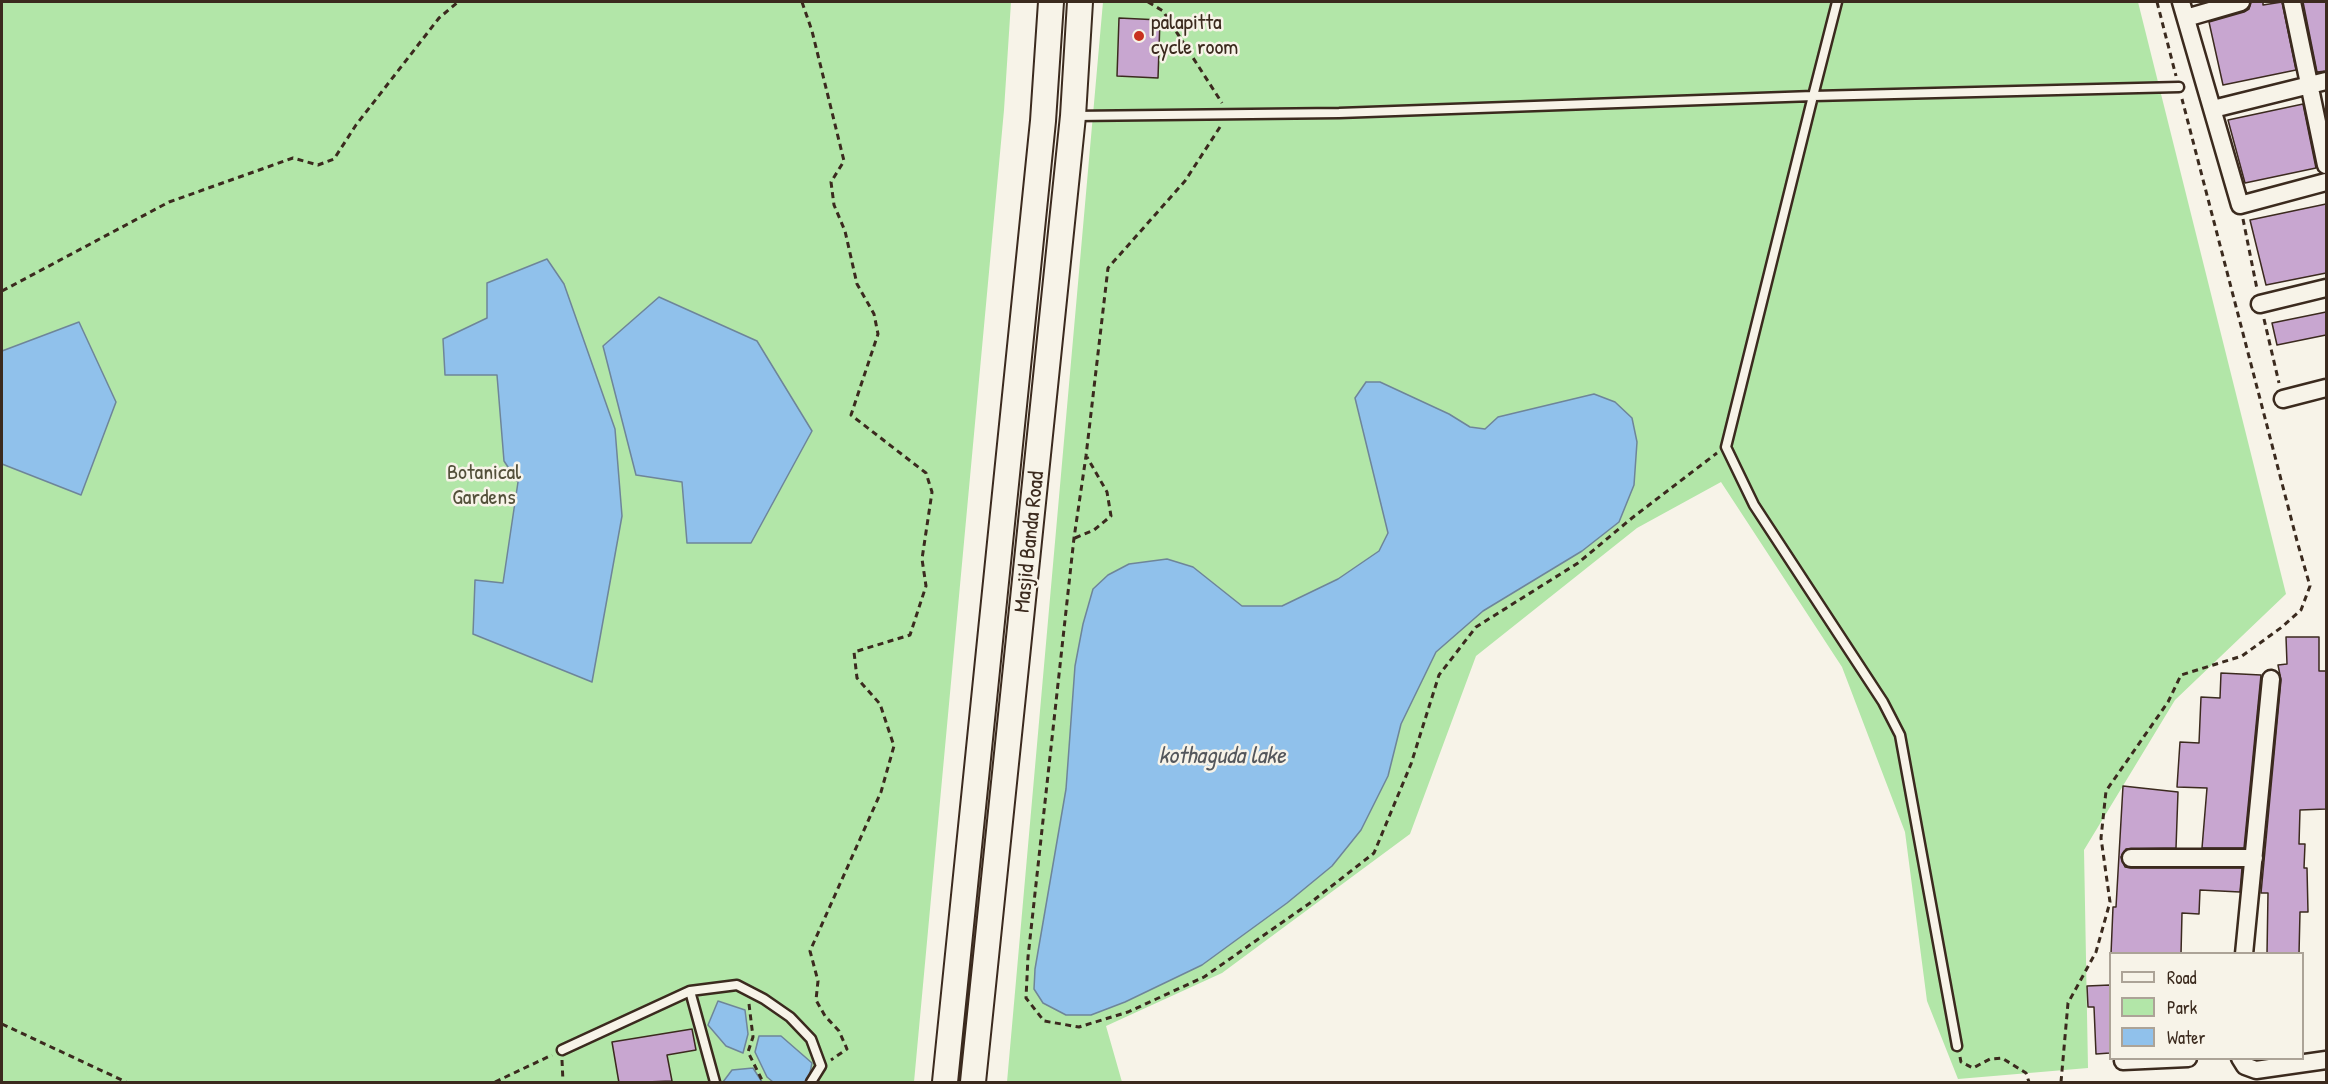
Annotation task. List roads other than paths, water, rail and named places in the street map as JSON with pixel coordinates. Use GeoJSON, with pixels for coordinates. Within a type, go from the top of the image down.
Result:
{"type":"FeatureCollection","features":[{"type":"Feature","properties":{"kind":"main road","name":"Masjid Banda Road"},"geometry":{"type":"LineString","coordinates":[[945,1083],[1039,157],[1051,2]]}},
{"type":"Feature","properties":{"kind":"main road","name":"Masjid Banda Road"},"geometry":{"type":"LineString","coordinates":[[973,1083],[1073,116],[1080,2]]}},
{"type":"Feature","properties":{"kind":"street"},"geometry":{"type":"LineString","coordinates":[[2181,2],[2240,205],[2326,182]]}},
{"type":"Feature","properties":{"kind":"street"},"geometry":{"type":"LineString","coordinates":[[2186,18],[2241,2]]}},
{"type":"Feature","properties":{"kind":"street"},"geometry":{"type":"LineString","coordinates":[[2292,2],[2326,165]]}},
{"type":"Feature","properties":{"kind":"street"},"geometry":{"type":"LineString","coordinates":[[2213,109],[2326,81]]}},
{"type":"Feature","properties":{"kind":"street"},"geometry":{"type":"LineString","coordinates":[[2260,304],[2326,288]]}},
{"type":"Feature","properties":{"kind":"street"},"geometry":{"type":"LineString","coordinates":[[2283,399],[2326,388]]}},
{"type":"Feature","properties":{"kind":"street"},"geometry":{"type":"LineString","coordinates":[[2244,952],[2271,679]]}},
{"type":"Feature","properties":{"kind":"street"},"geometry":{"type":"LineString","coordinates":[[2131,858],[2254,858]]}},
{"type":"Feature","properties":{"kind":"street"},"geometry":{"type":"LineString","coordinates":[[2123,1061],[2156,1060]]}},
{"type":"Feature","properties":{"kind":"street"},"geometry":{"type":"LineString","coordinates":[[2241,1060],[2245,1066],[2256,1071],[2326,1060]]}},
{"type":"Feature","properties":{"kind":"street"},"geometry":{"type":"LineString","coordinates":[[2291,1065],[2292,1083]]}},
{"type":"Feature","properties":{"kind":"lane"},"geometry":{"type":"LineString","coordinates":[[1837,2],[1726,447],[1754,504],[1883,702],[1900,735],[1957,1046]]}},
{"type":"Feature","properties":{"kind":"lane"},"geometry":{"type":"LineString","coordinates":[[1073,116],[1339,113],[1813,96],[2179,87]]}},
{"type":"Feature","properties":{"kind":"lane"},"geometry":{"type":"LineString","coordinates":[[562,1050],[690,992],[737,985],[790,1017],[811,1039],[821,1066],[811,1083]]}},
{"type":"Feature","properties":{"kind":"lane"},"geometry":{"type":"LineString","coordinates":[[690,992],[715,1083]]}},
{"type":"Feature","properties":{"kind":"water"},"geometry":{"type":"Polygon","coordinates":[[[547,259],[564,284],[615,429],[622,516],[592,682],[473,634],[475,580],[503,583],[518,482],[504,461],[497,375],[445,375],[443,339],[487,318],[487,283],[547,259]]]}},
{"type":"Feature","properties":{"kind":"water"},"geometry":{"type":"Polygon","coordinates":[[[659,297],[757,341],[812,431],[751,543],[687,543],[682,482],[636,475],[603,346],[659,297]]]}},
{"type":"Feature","properties":{"kind":"water"},"geometry":{"type":"Polygon","coordinates":[[[79,322],[116,402],[81,495],[2,464],[2,351],[79,322]]]}},
{"type":"Feature","properties":{"kind":"water","name":"kothaguda lake"},"geometry":{"type":"Polygon","coordinates":[[[1366,382],[1380,382],[1449,414],[1470,427],[1485,429],[1498,417],[1594,394],[1615,402],[1632,418],[1637,442],[1634,485],[1619,522],[1582,551],[1483,611],[1436,652],[1401,724],[1388,776],[1361,830],[1332,866],[1287,903],[1202,965],[1125,1002],[1091,1015],[1066,1015],[1043,1003],[1034,989],[1035,969],[1066,789],[1075,666],[1093,589],[1108,575],[1129,564],[1167,559],[1193,567],[1242,606],[1282,606],[1338,579],[1379,551],[1388,533],[1355,398],[1366,382]]]}},
{"type":"Feature","properties":{"kind":"water"},"geometry":{"type":"Polygon","coordinates":[[[718,1001],[745,1010],[748,1034],[743,1053],[726,1046],[708,1025],[718,1001]]]}},
{"type":"Feature","properties":{"kind":"water"},"geometry":{"type":"Polygon","coordinates":[[[759,1036],[781,1036],[812,1063],[808,1082],[773,1082],[767,1077],[755,1052],[759,1036]]]}},
{"type":"Feature","properties":{"kind":"water"},"geometry":{"type":"Polygon","coordinates":[[[753,1068],[762,1082],[723,1082],[732,1070],[753,1068]]]}},
{"type":"Feature","properties":{"kind":"place","name":"palapitta cycle room"},"geometry":{"type":"Point","coordinates":[1139,36]}},
{"type":"Feature","properties":{"kind":"park label","name":"Botanical Gardens"},"geometry":{"type":"Point","coordinates":[484,486]}}]}
